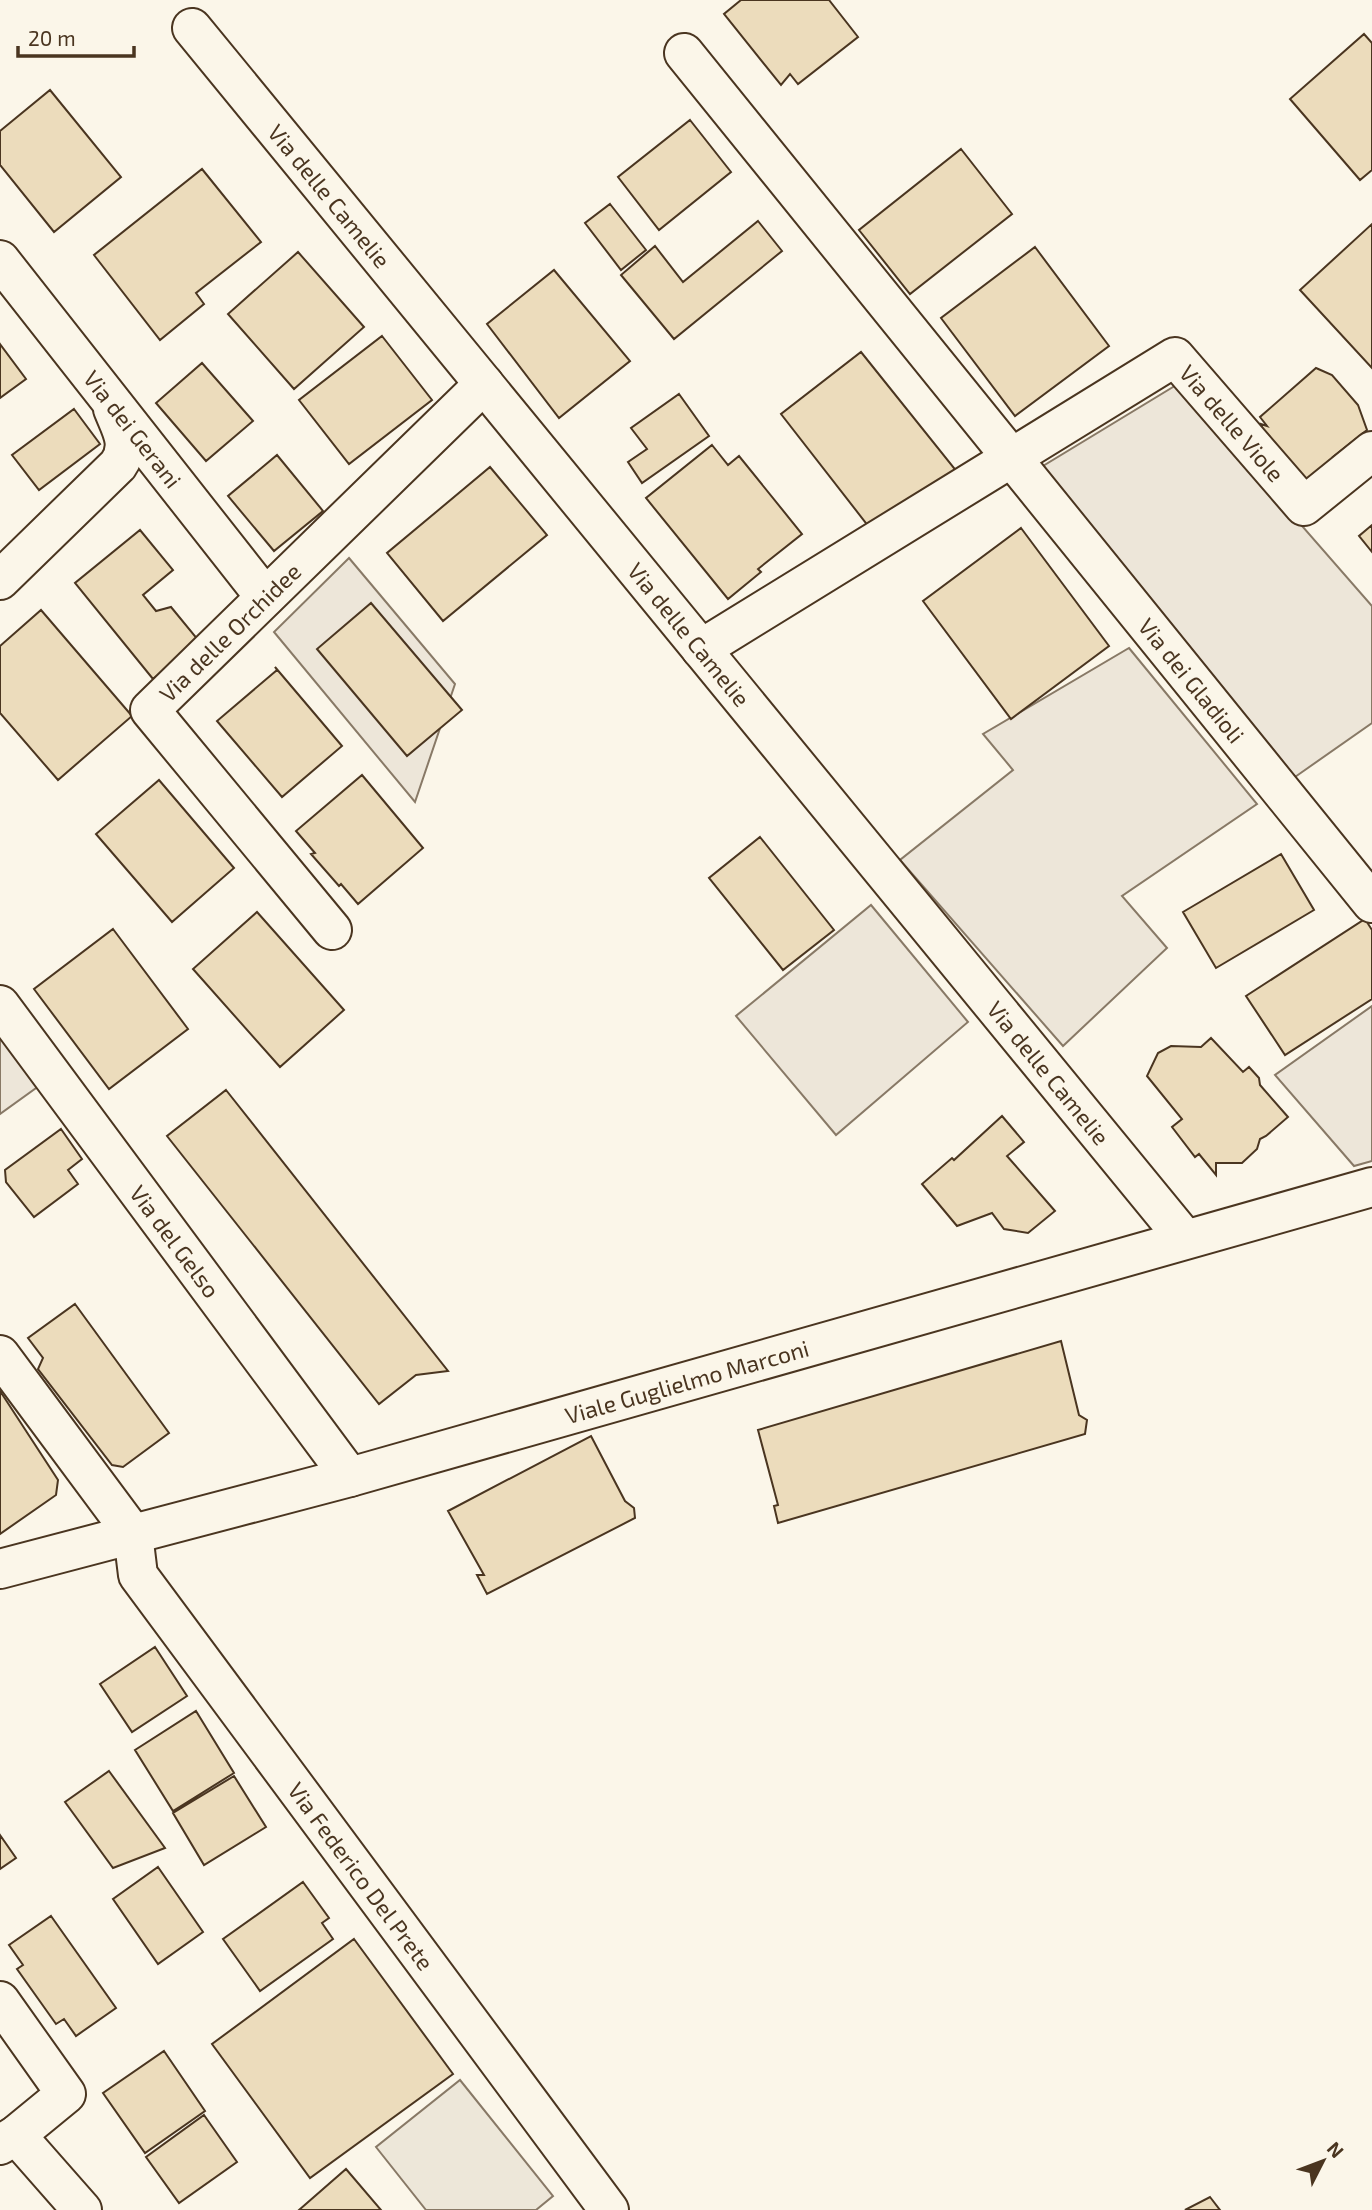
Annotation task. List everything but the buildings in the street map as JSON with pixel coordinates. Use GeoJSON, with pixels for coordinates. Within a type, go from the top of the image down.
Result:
{"type":"FeatureCollection","features":[{"type":"Feature","properties":{"kind":"street","name":"Via delle Camelie"},"geometry":{"type":"LineString","coordinates":[[192,28],[1185,1239]]}},
{"type":"Feature","properties":{"kind":"street","name":"Via dei Gladioli"},"geometry":{"type":"LineString","coordinates":[[684,53],[1372,903]]}},
{"type":"Feature","properties":{"kind":"street","name":"Via dei Gerani"},"geometry":{"type":"LineString","coordinates":[[0,260],[265,597]]}},
{"type":"Feature","properties":{"kind":"street","name":"Via delle Viole"},"geometry":{"type":"LineString","coordinates":[[1011,458],[1175,357],[1304,506],[1372,451]]}},
{"type":"Feature","properties":{"kind":"street","name":"Via delle Orchidee"},"geometry":{"type":"LineString","coordinates":[[332,930],[150,710],[484,384]]}},
{"type":"Feature","properties":{"kind":"street"},"geometry":{"type":"LineString","coordinates":[[0,580],[118,465],[125,454],[125,437],[107,396]]}},
{"type":"Feature","properties":{"kind":"street"},"geometry":{"type":"LineString","coordinates":[[701,649],[1011,458]]}},
{"type":"Feature","properties":{"kind":"street","name":"Via del Gelso"},"geometry":{"type":"LineString","coordinates":[[0,1005],[350,1477]]}},
{"type":"Feature","properties":{"kind":"street","name":"Viale Guglielmo Marconi"},"geometry":{"type":"LineString","coordinates":[[0,1569],[350,1477],[1372,1187]]}},
{"type":"Feature","properties":{"kind":"street"},"geometry":{"type":"LineString","coordinates":[[0,1355],[133,1534]]}},
{"type":"Feature","properties":{"kind":"street","name":"Via Federico Del Prete"},"geometry":{"type":"LineString","coordinates":[[133,1534],[138,1575],[596,2206]]}},
{"type":"Feature","properties":{"kind":"street"},"geometry":{"type":"LineString","coordinates":[[0,2001],[66,2094],[8,2140],[82,2210]]}},
{"type":"Feature","properties":{"kind":"shaded area"},"geometry":{"type":"Polygon","coordinates":[[[1178,384],[1372,606],[1372,723],[1295,777],[1043,466],[1178,384]]]}},
{"type":"Feature","properties":{"kind":"shaded area"},"geometry":{"type":"Polygon","coordinates":[[[349,558],[455,684],[415,802],[274,632],[349,558]]]}},
{"type":"Feature","properties":{"kind":"shaded area"},"geometry":{"type":"Polygon","coordinates":[[[1129,648],[1257,804],[1122,896],[1167,948],[1063,1046],[900,860],[1013,770],[983,734],[1129,648]]]}},
{"type":"Feature","properties":{"kind":"shaded area"},"geometry":{"type":"Polygon","coordinates":[[[871,905],[968,1022],[836,1135],[736,1016],[871,905]]]}},
{"type":"Feature","properties":{"kind":"shaded area"},"geometry":{"type":"Polygon","coordinates":[[[1372,1006],[1372,1161],[1354,1166],[1275,1075],[1372,1006]]]}},
{"type":"Feature","properties":{"kind":"shaded area"},"geometry":{"type":"Polygon","coordinates":[[[0,1025],[43,1083],[0,1114],[0,1025]]]}},
{"type":"Feature","properties":{"kind":"shaded area"},"geometry":{"type":"Polygon","coordinates":[[[460,2080],[553,2196],[536,2210],[426,2210],[376,2147],[460,2080]]]}}]}
